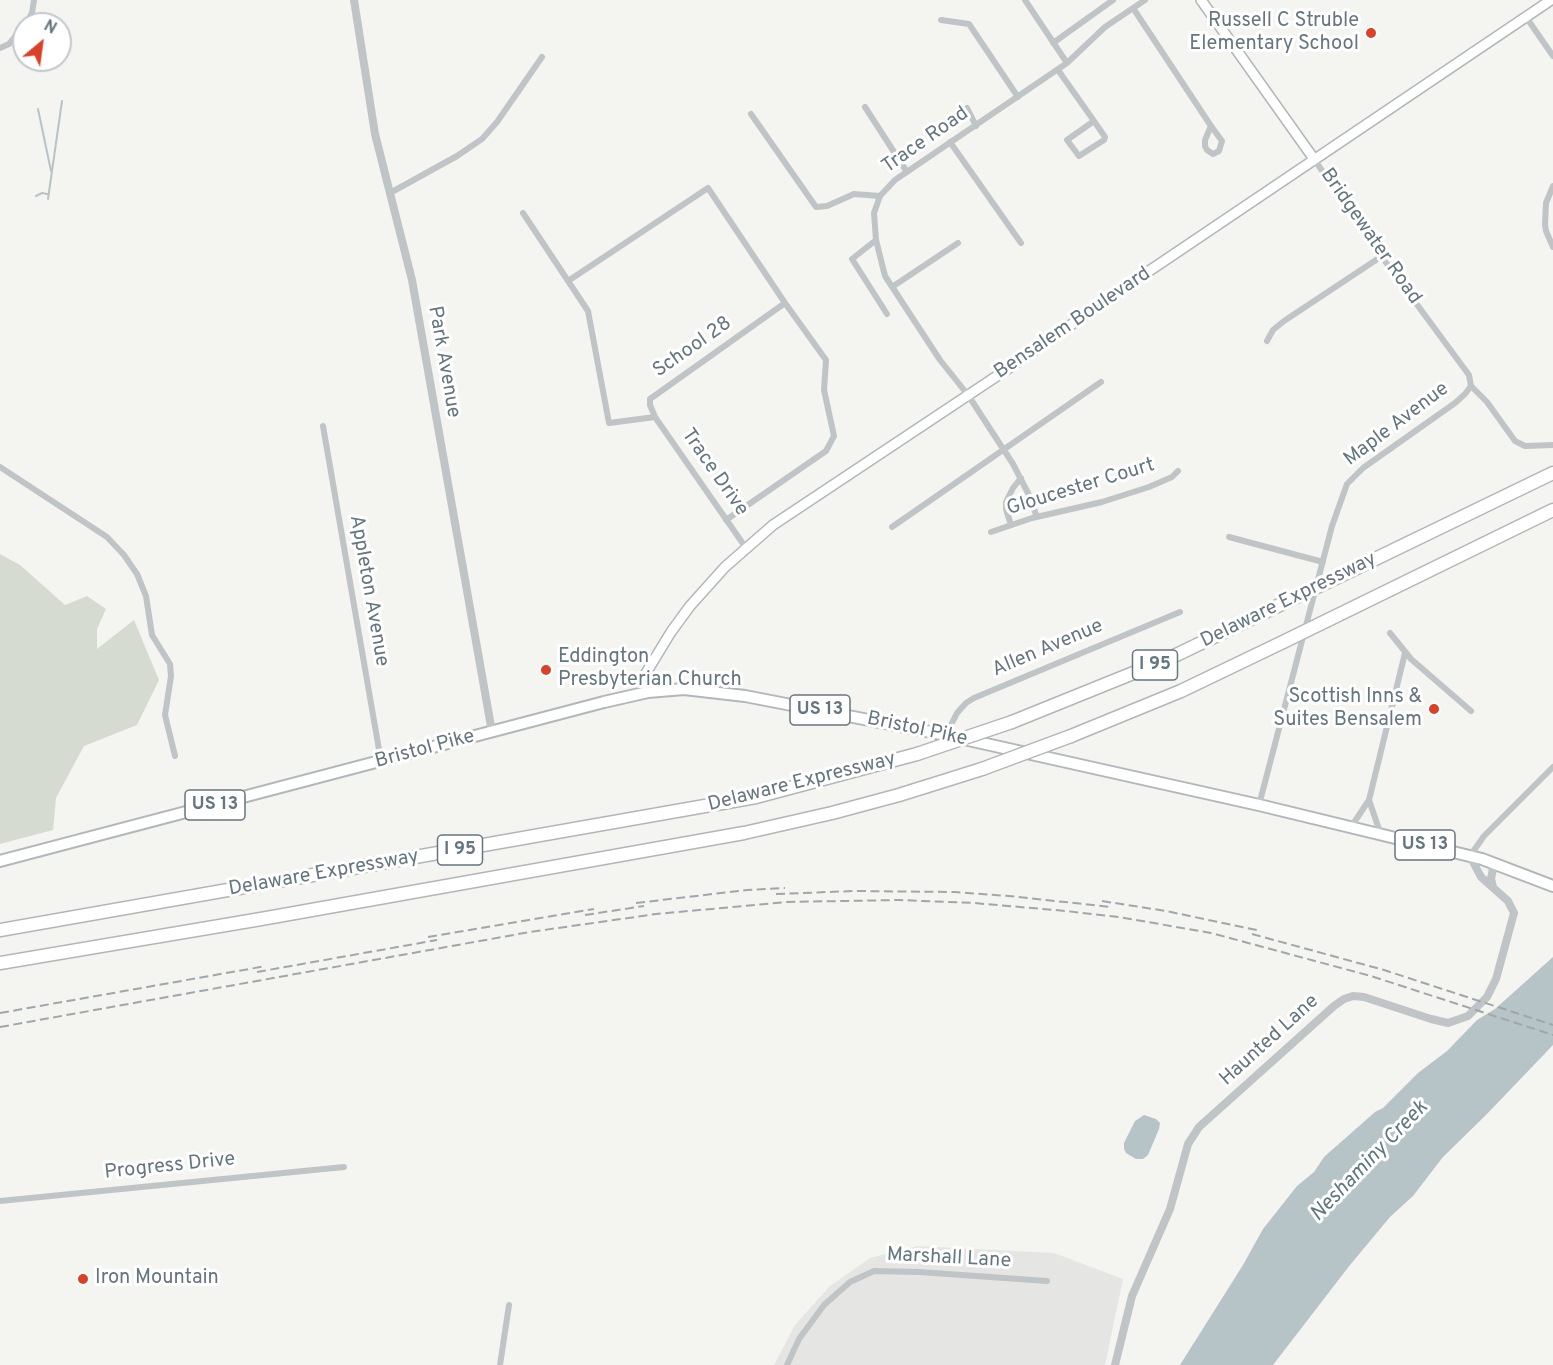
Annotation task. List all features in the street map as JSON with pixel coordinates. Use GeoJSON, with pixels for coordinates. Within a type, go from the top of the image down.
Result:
{"type":"FeatureCollection","features":[{"type":"Feature","properties":{"kind":"highway","name":"Delaware Expressway"},"geometry":{"type":"LineString","coordinates":[[0,930],[756,797],[917,754],[1067,702],[1168,659],[1553,473]]}},
{"type":"Feature","properties":{"kind":"highway","name":"Delaware Expressway"},"geometry":{"type":"LineString","coordinates":[[0,963],[723,837],[831,813],[898,795],[982,769],[1181,691],[1553,510]]}},
{"type":"Feature","properties":{"kind":"main road","name":"Bridgewater Road"},"geometry":{"type":"LineString","coordinates":[[1202,0],[1314,159]]}},
{"type":"Feature","properties":{"kind":"main road","name":"Bensalem Boulevard"},"geometry":{"type":"LineString","coordinates":[[648,692],[646,674],[671,632],[712,579],[786,515],[968,395],[1551,0]]}},
{"type":"Feature","properties":{"kind":"main road","name":"Bristol Pike"},"geometry":{"type":"LineString","coordinates":[[0,861],[648,692],[690,689],[723,692],[946,735],[1259,805],[1470,856],[1553,886]]}},
{"type":"Feature","properties":{"kind":"street","name":"Park Avenue"},"geometry":{"type":"LineString","coordinates":[[354,0],[380,161],[412,280],[492,732]]}},
{"type":"Feature","properties":{"kind":"street"},"geometry":{"type":"LineString","coordinates":[[1024,0],[1067,63]]}},
{"type":"Feature","properties":{"kind":"street"},"geometry":{"type":"LineString","coordinates":[[1053,43],[1113,0]]}},
{"type":"Feature","properties":{"kind":"street","name":"Trace Road"},"geometry":{"type":"LineString","coordinates":[[1037,517],[1021,478],[1003,449],[892,287],[883,270],[876,240],[874,213],[880,196],[895,180],[1058,70],[1105,27],[1145,0]]}},
{"type":"Feature","properties":{"kind":"street"},"geometry":{"type":"LineString","coordinates":[[1133,8],[1211,126]]}},
{"type":"Feature","properties":{"kind":"street"},"geometry":{"type":"LineString","coordinates":[[1526,17],[1553,56]]}},
{"type":"Feature","properties":{"kind":"street"},"geometry":{"type":"LineString","coordinates":[[941,20],[969,24],[1018,97]]}},
{"type":"Feature","properties":{"kind":"street"},"geometry":{"type":"LineString","coordinates":[[390,193],[457,156],[482,139],[497,122],[542,57]]}},
{"type":"Feature","properties":{"kind":"street"},"geometry":{"type":"LineString","coordinates":[[1058,70],[1094,121],[1105,139],[1079,156],[1067,140],[1094,121]]}},
{"type":"Feature","properties":{"kind":"street"},"geometry":{"type":"LineString","coordinates":[[865,107],[907,172]]}},
{"type":"Feature","properties":{"kind":"street"},"geometry":{"type":"LineString","coordinates":[[940,125],[967,108],[976,126]]}},
{"type":"Feature","properties":{"kind":"street"},"geometry":{"type":"LineString","coordinates":[[751,114],[816,207],[826,206],[854,194],[880,196]]}},
{"type":"Feature","properties":{"kind":"street"},"geometry":{"type":"LineString","coordinates":[[950,142],[1021,243]]}},
{"type":"Feature","properties":{"kind":"street","name":"Bridgewater Road"},"geometry":{"type":"LineString","coordinates":[[1314,159],[1469,375],[1471,386],[1487,402],[1517,443],[1535,446],[1553,445]]}},
{"type":"Feature","properties":{"kind":"street"},"geometry":{"type":"LineString","coordinates":[[1553,186],[1546,203],[1545,224],[1553,247]]}},
{"type":"Feature","properties":{"kind":"street"},"geometry":{"type":"LineString","coordinates":[[567,281],[708,188],[784,303],[826,360],[824,390],[834,435],[826,452],[726,520]]}},
{"type":"Feature","properties":{"kind":"street"},"geometry":{"type":"LineString","coordinates":[[523,213],[588,311],[609,423],[655,417]]}},
{"type":"Feature","properties":{"kind":"street"},"geometry":{"type":"LineString","coordinates":[[876,240],[852,259],[887,314]]}},
{"type":"Feature","properties":{"kind":"street"},"geometry":{"type":"LineString","coordinates":[[892,287],[958,243]]}},
{"type":"Feature","properties":{"kind":"street"},"geometry":{"type":"LineString","coordinates":[[1267,341],[1273,330],[1284,321],[1382,256]]}},
{"type":"Feature","properties":{"kind":"street","name":"School 28"},"geometry":{"type":"LineString","coordinates":[[655,417],[650,399],[784,303]]}},
{"type":"Feature","properties":{"kind":"street"},"geometry":{"type":"LineString","coordinates":[[892,527],[1101,382]]}},
{"type":"Feature","properties":{"kind":"street","name":"Maple Avenue"},"geometry":{"type":"LineString","coordinates":[[1259,805],[1337,507],[1347,484],[1363,468],[1455,403],[1466,394],[1471,386]]}},
{"type":"Feature","properties":{"kind":"street","name":"Trace Drive"},"geometry":{"type":"LineString","coordinates":[[655,417],[746,548]]}},
{"type":"Feature","properties":{"kind":"street","name":"Appleton Avenue"},"geometry":{"type":"LineString","coordinates":[[323,426],[381,761]]}},
{"type":"Feature","properties":{"kind":"street"},"geometry":{"type":"LineString","coordinates":[[0,467],[107,537],[124,555],[137,574],[146,596],[154,640],[170,664],[171,675],[165,715],[175,756]]}},
{"type":"Feature","properties":{"kind":"street","name":"Gloucester Court"},"geometry":{"type":"LineString","coordinates":[[991,532],[1037,517],[1102,502],[1149,487],[1172,477],[1178,471]]}},
{"type":"Feature","properties":{"kind":"street"},"geometry":{"type":"LineString","coordinates":[[1011,525],[1006,502],[1021,478]]}},
{"type":"Feature","properties":{"kind":"street"},"geometry":{"type":"LineString","coordinates":[[1229,537],[1323,562]]}},
{"type":"Feature","properties":{"kind":"street","name":"Allen Avenue"},"geometry":{"type":"LineString","coordinates":[[946,735],[961,708],[974,698],[1180,612]]}},
{"type":"Feature","properties":{"kind":"street"},"geometry":{"type":"LineString","coordinates":[[1390,633],[1405,653],[1471,711]]}},
{"type":"Feature","properties":{"kind":"street"},"geometry":{"type":"LineString","coordinates":[[1351,827],[1369,800],[1405,653]]}},
{"type":"Feature","properties":{"kind":"street"},"geometry":{"type":"LineString","coordinates":[[1470,856],[1484,836],[1553,767]]}},
{"type":"Feature","properties":{"kind":"street"},"geometry":{"type":"LineString","coordinates":[[1369,800],[1381,835]]}},
{"type":"Feature","properties":{"kind":"street","name":"Haunted Lane"},"geometry":{"type":"LineString","coordinates":[[1115,1365],[1132,1296],[1170,1209],[1188,1144],[1195,1131],[1344,999],[1353,996],[1364,997],[1443,1022],[1455,1022],[1474,1012],[1488,997],[1494,986],[1514,918],[1512,905],[1481,877],[1470,856]]}},
{"type":"Feature","properties":{"kind":"street"},"geometry":{"type":"LineString","coordinates":[[1493,887],[1491,882],[1494,863]]}},
{"type":"Feature","properties":{"kind":"street","name":"Progress Drive"},"geometry":{"type":"LineString","coordinates":[[0,1201],[344,1167]]}},
{"type":"Feature","properties":{"kind":"street","name":"Marshall Lane"},"geometry":{"type":"LineString","coordinates":[[787,1365],[799,1339],[824,1305],[850,1282],[874,1271],[1047,1281]]}},
{"type":"Feature","properties":{"kind":"street"},"geometry":{"type":"LineString","coordinates":[[500,1365],[509,1305]]}},
{"type":"Feature","properties":{"kind":"shaded area"},"geometry":{"type":"Polygon","coordinates":[[[0,554],[20,565],[65,605],[87,596],[106,609],[97,629],[97,649],[134,620],[159,680],[137,725],[84,746],[56,798],[53,830],[0,844],[0,554]]]}},
{"type":"Feature","properties":{"kind":"shaded area"},"geometry":{"type":"Polygon","coordinates":[[[918,1246],[1054,1253],[1123,1279],[1105,1365],[774,1365],[795,1325],[830,1286],[870,1258],[918,1246]]]}},
{"type":"Feature","properties":{"kind":"water","name":"Neshaminy Creek"},"geometry":{"type":"Polygon","coordinates":[[[1553,957],[1553,1045],[1443,1157],[1413,1196],[1390,1217],[1273,1365],[1180,1365],[1263,1229],[1297,1186],[1314,1172],[1324,1157],[1375,1112],[1383,1108],[1418,1073],[1447,1051],[1477,1020],[1495,1009],[1553,957]]]}},
{"type":"Feature","properties":{"kind":"water"},"geometry":{"type":"Polygon","coordinates":[[[1144,1115],[1156,1119],[1160,1123],[1159,1129],[1148,1155],[1143,1159],[1136,1159],[1126,1153],[1124,1143],[1135,1121],[1144,1115]]]}},
{"type":"Feature","properties":{"kind":"waterway"},"geometry":{"type":"LineString","coordinates":[[48,199],[62,101]]}},
{"type":"Feature","properties":{"kind":"waterway"},"geometry":{"type":"LineString","coordinates":[[38,109],[51,171]]}},
{"type":"Feature","properties":{"kind":"waterway"},"geometry":{"type":"LineString","coordinates":[[36,196],[42,193],[47,194]]}},
{"type":"Feature","properties":{"kind":"railway"},"geometry":{"type":"LineString","coordinates":[[636,903],[747,890],[785,888]]}},
{"type":"Feature","properties":{"kind":"railway"},"geometry":{"type":"LineString","coordinates":[[776,894],[855,891],[955,892],[1111,907]]}},
{"type":"Feature","properties":{"kind":"railway"},"geometry":{"type":"LineString","coordinates":[[0,1027],[530,932],[656,914],[787,902],[899,900],[974,903],[1066,911],[1119,917],[1211,933],[1371,976],[1553,1035]]}},
{"type":"Feature","properties":{"kind":"railway"},"geometry":{"type":"LineString","coordinates":[[1102,901],[1166,911],[1261,931]]}},
{"type":"Feature","properties":{"kind":"railway"},"geometry":{"type":"LineString","coordinates":[[585,915],[644,906]]}},
{"type":"Feature","properties":{"kind":"railway"},"geometry":{"type":"LineString","coordinates":[[428,937],[594,909]]}},
{"type":"Feature","properties":{"kind":"railway"},"geometry":{"type":"LineString","coordinates":[[1252,934],[1384,970],[1553,1025]]}},
{"type":"Feature","properties":{"kind":"railway"},"geometry":{"type":"LineString","coordinates":[[257,972],[437,940]]}},
{"type":"Feature","properties":{"kind":"railway"},"geometry":{"type":"LineString","coordinates":[[0,1013],[266,966]]}},
{"type":"Feature","properties":{"kind":"place","name":"Russell C Struble Elementary School"},"geometry":{"type":"Point","coordinates":[1371,33]}},
{"type":"Feature","properties":{"kind":"place","name":"Eddington Presbyterian Church"},"geometry":{"type":"Point","coordinates":[546,670]}},
{"type":"Feature","properties":{"kind":"place","name":"Scottish Inns & Suites Bensalem"},"geometry":{"type":"Point","coordinates":[1434,709]}},
{"type":"Feature","properties":{"kind":"place","name":"Iron Mountain"},"geometry":{"type":"Point","coordinates":[83,1279]}}]}
